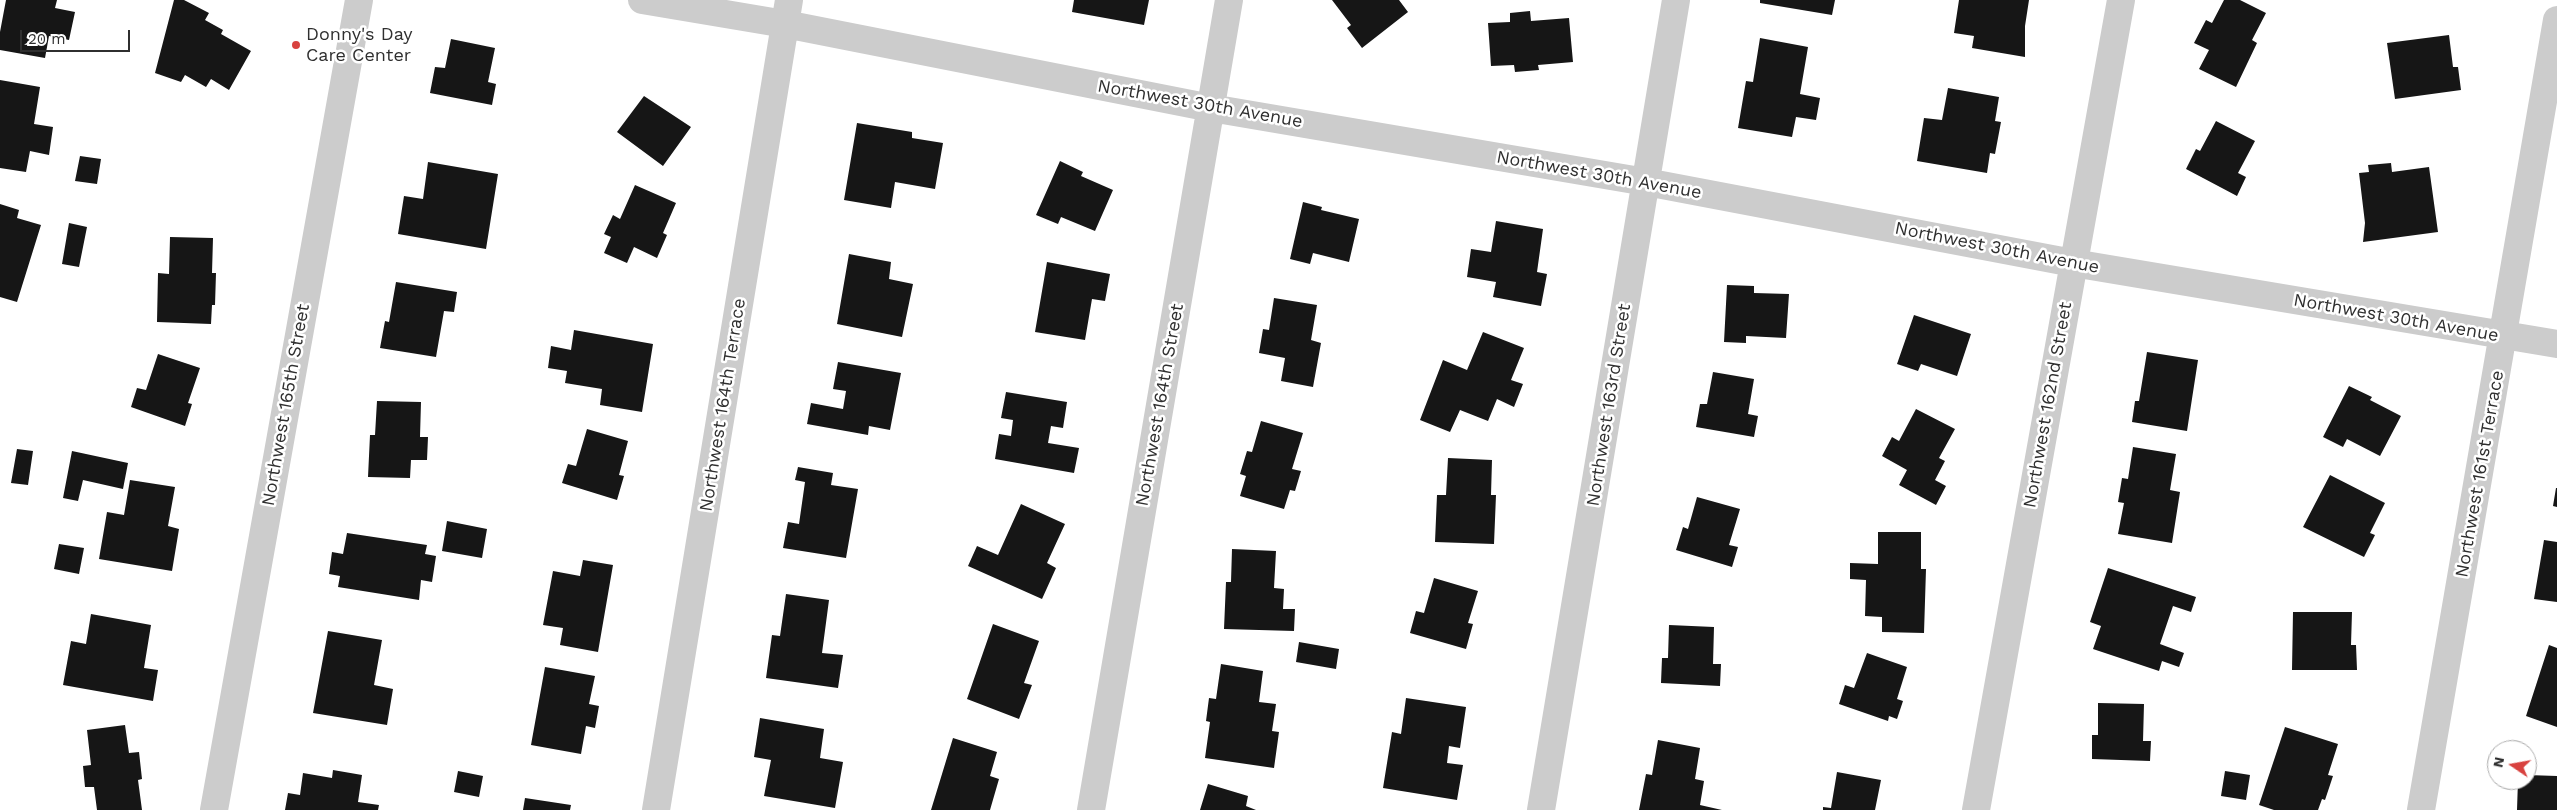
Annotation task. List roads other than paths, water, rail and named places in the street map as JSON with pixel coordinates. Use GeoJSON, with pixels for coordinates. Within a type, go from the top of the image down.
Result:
{"type":"FeatureCollection","features":[{"type":"Feature","properties":{"kind":"street","name":"Northwest 165th Street"},"geometry":{"type":"LineString","coordinates":[[214,810],[358,0]]}},
{"type":"Feature","properties":{"kind":"street","name":"Northwest 30th Avenue"},"geometry":{"type":"LineString","coordinates":[[642,0],[787,12],[1211,108],[1646,182],[2073,263],[2557,344]]}},
{"type":"Feature","properties":{"kind":"street","name":"Northwest 164th Street"},"geometry":{"type":"LineString","coordinates":[[1091,810],[1229,0]]}},
{"type":"Feature","properties":{"kind":"street","name":"Northwest 163rd Street"},"geometry":{"type":"LineString","coordinates":[[1541,810],[1676,0]]}},
{"type":"Feature","properties":{"kind":"street","name":"Northwest 162nd Street"},"geometry":{"type":"LineString","coordinates":[[1976,810],[2121,0]]}},
{"type":"Feature","properties":{"kind":"street","name":"Northwest 164th Terrace"},"geometry":{"type":"LineString","coordinates":[[656,810],[787,12]]}},
{"type":"Feature","properties":{"kind":"street","name":"Northwest 161st Terrace"},"geometry":{"type":"LineString","coordinates":[[2421,810],[2557,20]]}},
{"type":"Feature","properties":{"kind":"place","name":"Donny's Day Care Center"},"geometry":{"type":"Point","coordinates":[296,45]}}]}
